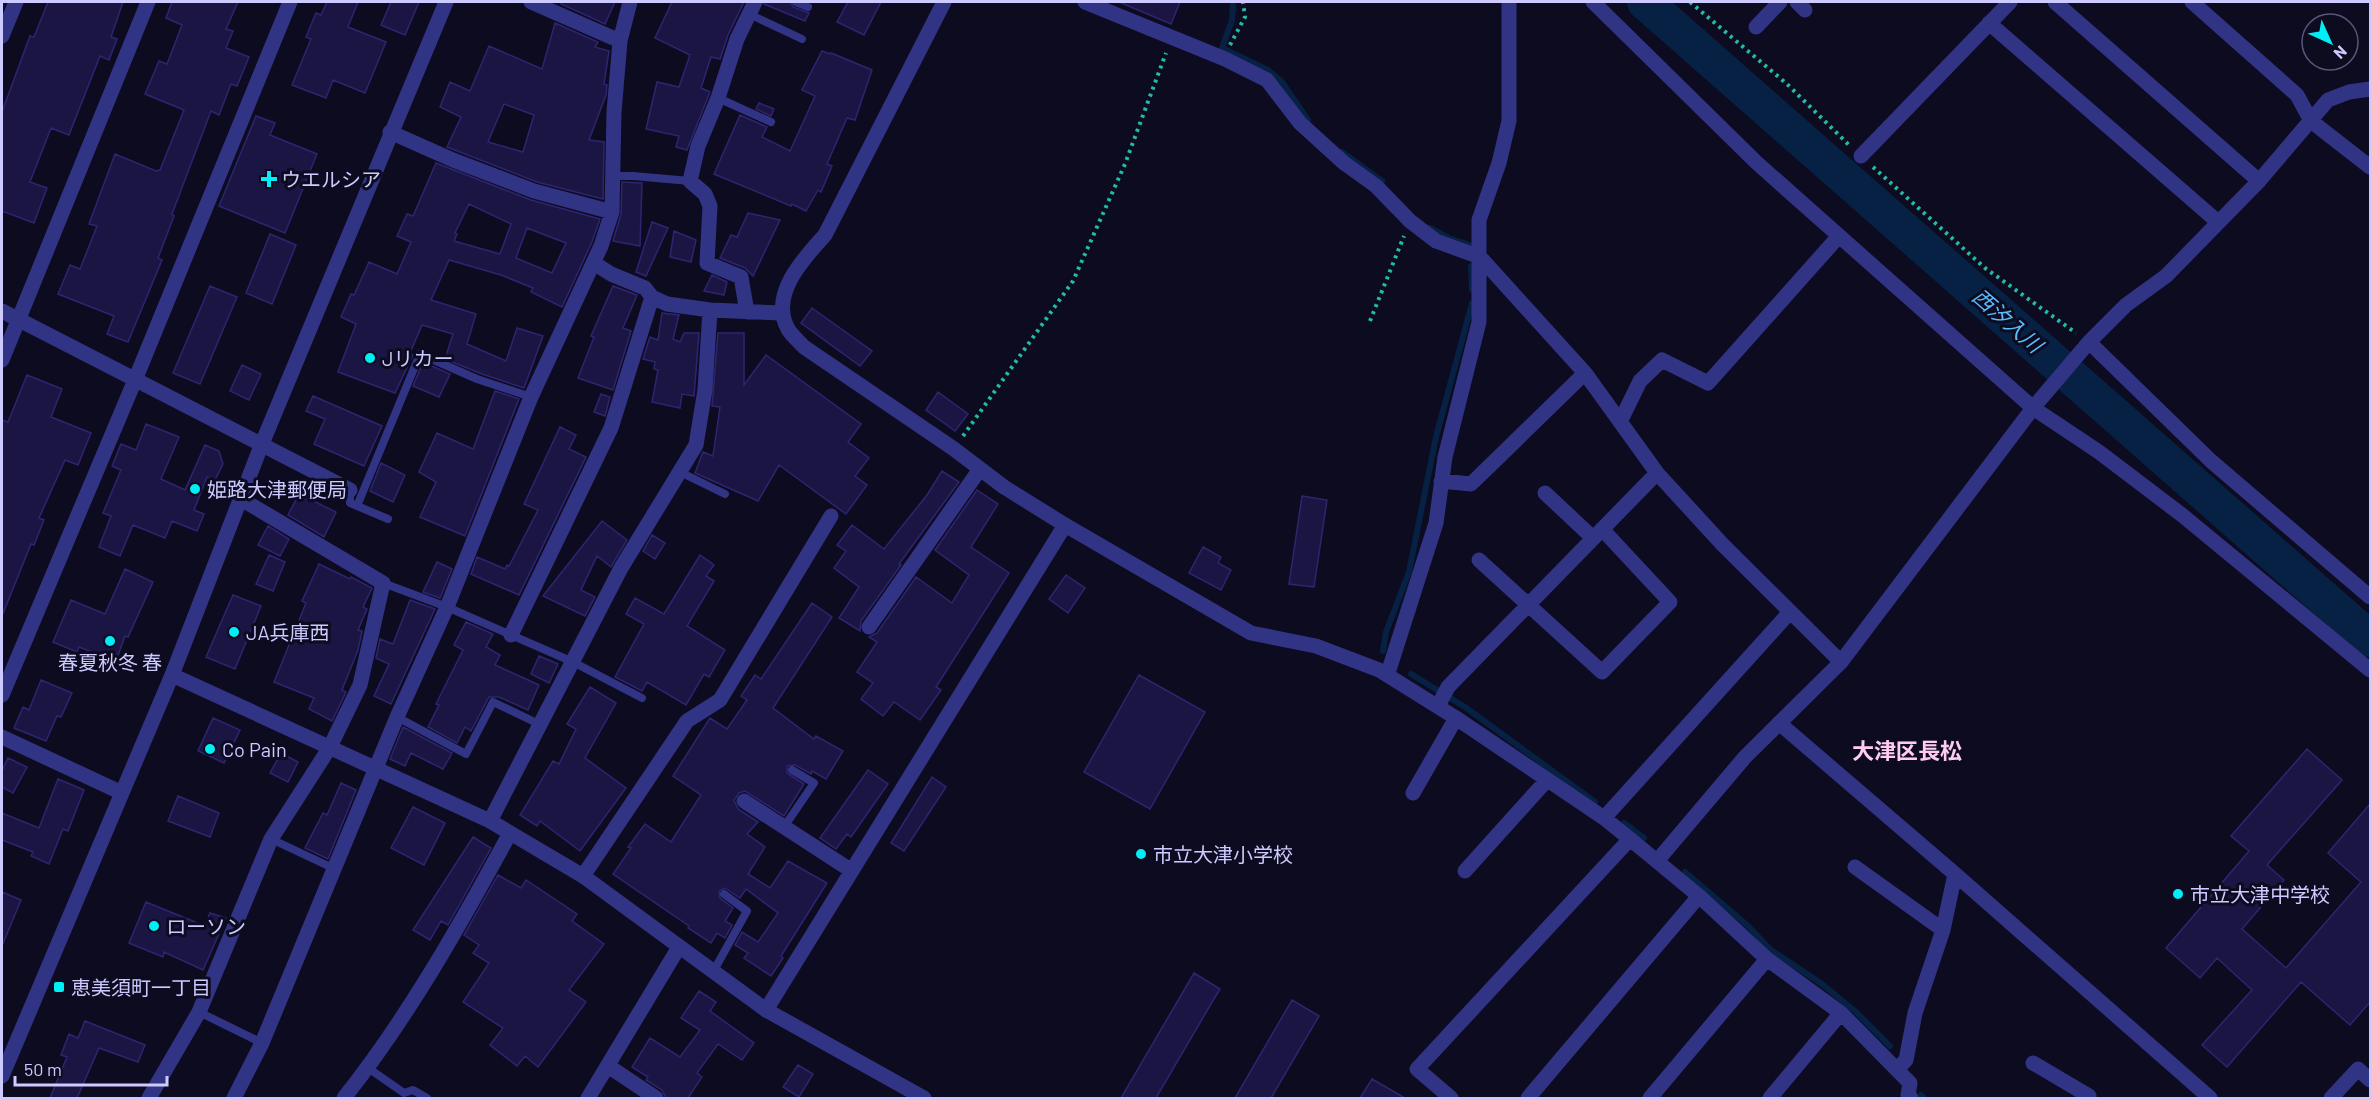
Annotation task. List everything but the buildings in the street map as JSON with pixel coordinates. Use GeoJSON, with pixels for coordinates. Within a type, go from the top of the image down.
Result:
{"type":"FeatureCollection","features":[{"type":"Feature","properties":{"kind":"street"},"geometry":{"type":"LineString","coordinates":[[2,36],[16,2]]}},
{"type":"Feature","properties":{"kind":"street"},"geometry":{"type":"LineString","coordinates":[[2,360],[148,2]]}},
{"type":"Feature","properties":{"kind":"street"},"geometry":{"type":"LineString","coordinates":[[2,695],[135,380],[290,2]]}},
{"type":"Feature","properties":{"kind":"street"},"geometry":{"type":"LineString","coordinates":[[2,1076],[120,792],[172,675],[261,446],[446,2]]}},
{"type":"Feature","properties":{"kind":"street"},"geometry":{"type":"LineString","coordinates":[[531,2],[620,41]]}},
{"type":"Feature","properties":{"kind":"street"},"geometry":{"type":"LineString","coordinates":[[238,1097],[336,869],[397,717],[447,608],[531,397],[594,263],[612,212],[614,112],[620,41],[630,2]]}},
{"type":"Feature","properties":{"kind":"street"},"geometry":{"type":"LineString","coordinates":[[944,2],[825,236],[808,254],[789,282],[783,299],[782,313],[789,331],[804,347],[954,449],[1004,487],[1065,525],[1251,633],[1316,646],[1388,673],[1604,818],[1699,896],[1767,959],[1841,1013],[1910,1083],[1908,1097]]}},
{"type":"Feature","properties":{"kind":"street"},"geometry":{"type":"LineString","coordinates":[[1085,2],[1172,37],[1267,80],[1299,123],[1344,163],[1376,186],[1410,221],[1436,241],[1480,258],[1585,373],[1657,473],[1723,545],[1841,662]]}},
{"type":"Feature","properties":{"kind":"street"},"geometry":{"type":"LineString","coordinates":[[1388,673],[1436,523],[1444,457],[1479,322],[1479,220],[1499,163],[1509,121],[1509,2]]}},
{"type":"Feature","properties":{"kind":"street"},"geometry":{"type":"LineString","coordinates":[[1593,2],[1757,163],[2033,408],[2099,452],[2182,515],[2370,670]]}},
{"type":"Feature","properties":{"kind":"street"},"geometry":{"type":"LineString","coordinates":[[1756,27],[1780,2]]}},
{"type":"Feature","properties":{"kind":"street"},"geometry":{"type":"LineString","coordinates":[[1861,156],[2010,2]]}},
{"type":"Feature","properties":{"kind":"street"},"geometry":{"type":"LineString","coordinates":[[2055,2],[2259,181]]}},
{"type":"Feature","properties":{"kind":"street"},"geometry":{"type":"LineString","coordinates":[[2192,2],[2297,95],[2311,121],[2370,167]]}},
{"type":"Feature","properties":{"kind":"street"},"geometry":{"type":"LineString","coordinates":[[747,312],[741,277],[707,263],[710,206],[705,194],[690,181],[698,146],[718,98],[737,39],[752,8]]}},
{"type":"Feature","properties":{"kind":"street"},"geometry":{"type":"LineString","coordinates":[[1989,23],[2218,222]]}},
{"type":"Feature","properties":{"kind":"street"},"geometry":{"type":"LineString","coordinates":[[1657,861],[1745,758],[1841,662],[2033,408],[2089,342],[2126,306],[2166,276],[2259,181],[2328,100],[2349,92],[2370,88]]}},
{"type":"Feature","properties":{"kind":"street"},"geometry":{"type":"LineString","coordinates":[[390,132],[453,160],[534,191],[612,212]]}},
{"type":"Feature","properties":{"kind":"street"},"geometry":{"type":"LineString","coordinates":[[1620,422],[1640,381],[1662,360],[1708,382],[1839,236]]}},
{"type":"Feature","properties":{"kind":"street"},"geometry":{"type":"LineString","coordinates":[[594,263],[611,274],[645,288],[652,297],[667,304],[710,310],[782,313]]}},
{"type":"Feature","properties":{"kind":"street"},"geometry":{"type":"LineString","coordinates":[[511,634],[612,428],[652,297]]}},
{"type":"Feature","properties":{"kind":"street"},"geometry":{"type":"LineString","coordinates":[[490,821],[621,568],[696,445],[705,390],[710,310]]}},
{"type":"Feature","properties":{"kind":"street"},"geometry":{"type":"LineString","coordinates":[[2,311],[350,490]]}},
{"type":"Feature","properties":{"kind":"street"},"geometry":{"type":"LineString","coordinates":[[2089,342],[2211,461],[2370,597]]}},
{"type":"Feature","properties":{"kind":"street"},"geometry":{"type":"LineString","coordinates":[[1441,481],[1472,484],[1585,373]]}},
{"type":"Feature","properties":{"kind":"street"},"geometry":{"type":"LineString","coordinates":[[869,627],[980,468]]}},
{"type":"Feature","properties":{"kind":"street"},"geometry":{"type":"LineString","coordinates":[[1438,706],[1448,687],[1657,473]]}},
{"type":"Feature","properties":{"kind":"street"},"geometry":{"type":"LineString","coordinates":[[1479,560],[1602,672],[1670,602],[1598,534],[1545,493]]}},
{"type":"Feature","properties":{"kind":"street"},"geometry":{"type":"LineString","coordinates":[[149,1098],[200,1012],[271,839],[330,747],[360,685],[383,583],[241,499]]}},
{"type":"Feature","properties":{"kind":"street"},"geometry":{"type":"LineString","coordinates":[[583,876],[687,721],[720,700],[831,516]]}},
{"type":"Feature","properties":{"kind":"street"},"geometry":{"type":"LineString","coordinates":[[766,1010],[1065,525]]}},
{"type":"Feature","properties":{"kind":"street"},"geometry":{"type":"LineString","coordinates":[[1604,818],[1790,612]]}},
{"type":"Feature","properties":{"kind":"street"},"geometry":{"type":"LineString","coordinates":[[172,675],[490,821],[583,876],[766,1010],[924,1098]]}},
{"type":"Feature","properties":{"kind":"street"},"geometry":{"type":"LineString","coordinates":[[1413,793],[1456,718]]}},
{"type":"Feature","properties":{"kind":"street"},"geometry":{"type":"LineString","coordinates":[[1779,723],[2210,1098]]}},
{"type":"Feature","properties":{"kind":"street"},"geometry":{"type":"LineString","coordinates":[[2,737],[120,792]]}},
{"type":"Feature","properties":{"kind":"street"},"geometry":{"type":"LineString","coordinates":[[1465,871],[1547,780]]}},
{"type":"Feature","properties":{"kind":"street"},"geometry":{"type":"LineString","coordinates":[[744,801],[852,871]]}},
{"type":"Feature","properties":{"kind":"street"},"geometry":{"type":"LineString","coordinates":[[344,1098],[368,1068],[457,931],[510,833]]}},
{"type":"Feature","properties":{"kind":"street"},"geometry":{"type":"LineString","coordinates":[[1451,1098],[1417,1069],[1630,839]]}},
{"type":"Feature","properties":{"kind":"street"},"geometry":{"type":"LineString","coordinates":[[1855,867],[1943,930]]}},
{"type":"Feature","properties":{"kind":"street"},"geometry":{"type":"LineString","coordinates":[[1897,1069],[1906,1060],[1915,1013],[1943,930],[1955,874]]}},
{"type":"Feature","properties":{"kind":"street"},"geometry":{"type":"LineString","coordinates":[[1528,1098],[1699,896]]}},
{"type":"Feature","properties":{"kind":"street"},"geometry":{"type":"LineString","coordinates":[[588,1098],[679,947]]}},
{"type":"Feature","properties":{"kind":"street"},"geometry":{"type":"LineString","coordinates":[[1650,1098],[1767,959]]}},
{"type":"Feature","properties":{"kind":"street"},"geometry":{"type":"LineString","coordinates":[[1770,1098],[1841,1013]]}},
{"type":"Feature","properties":{"kind":"street"},"geometry":{"type":"LineString","coordinates":[[2033,1063],[2089,1098]]}},
{"type":"Feature","properties":{"kind":"street"},"geometry":{"type":"LineString","coordinates":[[608,1066],[656,1098]]}},
{"type":"Feature","properties":{"kind":"street"},"geometry":{"type":"LineString","coordinates":[[2331,1098],[2358,1069],[2370,1080]]}},
{"type":"Feature","properties":{"kind":"lane"},"geometry":{"type":"LineString","coordinates":[[795,2],[808,7]]}},
{"type":"Feature","properties":{"kind":"lane"},"geometry":{"type":"LineString","coordinates":[[752,8],[802,39]]}},
{"type":"Feature","properties":{"kind":"lane"},"geometry":{"type":"LineString","coordinates":[[718,98],[771,122]]}},
{"type":"Feature","properties":{"kind":"lane"},"geometry":{"type":"LineString","coordinates":[[614,176],[690,181]]}},
{"type":"Feature","properties":{"kind":"lane"},"geometry":{"type":"LineString","coordinates":[[357,506],[420,354],[477,379],[531,397]]}},
{"type":"Feature","properties":{"kind":"lane"},"geometry":{"type":"LineString","coordinates":[[680,472],[725,494]]}},
{"type":"Feature","properties":{"kind":"lane"},"geometry":{"type":"LineString","coordinates":[[350,490],[350,503],[388,519]]}},
{"type":"Feature","properties":{"kind":"lane"},"geometry":{"type":"LineString","coordinates":[[383,583],[511,634],[573,662],[642,698]]}},
{"type":"Feature","properties":{"kind":"lane"},"geometry":{"type":"LineString","coordinates":[[397,717],[466,754],[493,702],[541,725]]}},
{"type":"Feature","properties":{"kind":"lane"},"geometry":{"type":"LineString","coordinates":[[784,827],[814,783],[792,770]]}},
{"type":"Feature","properties":{"kind":"lane"},"geometry":{"type":"LineString","coordinates":[[271,839],[336,869]]}},
{"type":"Feature","properties":{"kind":"lane"},"geometry":{"type":"LineString","coordinates":[[713,972],[747,911],[724,894]]}},
{"type":"Feature","properties":{"kind":"lane"},"geometry":{"type":"LineString","coordinates":[[200,1012],[262,1043]]}},
{"type":"Feature","properties":{"kind":"lane"},"geometry":{"type":"LineString","coordinates":[[368,1068],[404,1093],[413,1090],[427,1098]]}},
{"type":"Feature","properties":{"kind":"path"},"geometry":{"type":"LineString","coordinates":[[1230,46],[1245,17],[1243,2]]}},
{"type":"Feature","properties":{"kind":"path"},"geometry":{"type":"LineString","coordinates":[[1690,2],[1787,84],[1861,156],[1984,268],[2089,342]]}},
{"type":"Feature","properties":{"kind":"path"},"geometry":{"type":"LineString","coordinates":[[954,449],[1073,281],[1125,164],[1172,37]]}},
{"type":"Feature","properties":{"kind":"path"},"geometry":{"type":"LineString","coordinates":[[1370,321],[1410,221]]}},
{"type":"Feature","properties":{"kind":"waterway"},"geometry":{"type":"LineString","coordinates":[[1233,2],[1232,20],[1222,48],[1268,70],[1282,82],[1308,120]]}},
{"type":"Feature","properties":{"kind":"waterway","name":"西汐入川"},"geometry":{"type":"LineString","coordinates":[[1645,2],[2370,639]]}},
{"type":"Feature","properties":{"kind":"waterway"},"geometry":{"type":"LineString","coordinates":[[1342,152],[1382,181]]}},
{"type":"Feature","properties":{"kind":"waterway"},"geometry":{"type":"LineString","coordinates":[[1430,228],[1470,245]]}},
{"type":"Feature","properties":{"kind":"waterway"},"geometry":{"type":"LineString","coordinates":[[1471,266],[1472,290]]}},
{"type":"Feature","properties":{"kind":"waterway"},"geometry":{"type":"LineString","coordinates":[[1383,651],[1386,632],[1409,572],[1436,437],[1472,303]]}},
{"type":"Feature","properties":{"kind":"waterway"},"geometry":{"type":"LineString","coordinates":[[1411,674],[1465,707],[1595,802]]}},
{"type":"Feature","properties":{"kind":"waterway"},"geometry":{"type":"LineString","coordinates":[[1624,823],[1644,838]]}},
{"type":"Feature","properties":{"kind":"waterway"},"geometry":{"type":"LineString","coordinates":[[1685,872],[1747,925],[1771,950],[1822,984],[1856,1012],[1890,1046]]}},
{"type":"Feature","properties":{"kind":"waterway"},"geometry":{"type":"LineString","coordinates":[[1921,1095],[1924,1098]]}},
{"type":"Feature","properties":{"kind":"place","name":"ウエルシア"},"geometry":{"type":"Point","coordinates":[269,179]}},
{"type":"Feature","properties":{"kind":"place","name":"Jリカー"},"geometry":{"type":"Point","coordinates":[370,358]}},
{"type":"Feature","properties":{"kind":"place","name":"姫路大津郵便局"},"geometry":{"type":"Point","coordinates":[195,489]}},
{"type":"Feature","properties":{"kind":"place","name":"JA兵庫西"},"geometry":{"type":"Point","coordinates":[234,632]}},
{"type":"Feature","properties":{"kind":"place","name":"春夏秋冬 春"},"geometry":{"type":"Point","coordinates":[110,641]}},
{"type":"Feature","properties":{"kind":"place","name":"Co Pain"},"geometry":{"type":"Point","coordinates":[210,749]}},
{"type":"Feature","properties":{"kind":"place","name":"市立大津小学校"},"geometry":{"type":"Point","coordinates":[1141,854]}},
{"type":"Feature","properties":{"kind":"place","name":"市立大津中学校"},"geometry":{"type":"Point","coordinates":[2178,894]}},
{"type":"Feature","properties":{"kind":"place","name":"ローソン"},"geometry":{"type":"Point","coordinates":[154,926]}},
{"type":"Feature","properties":{"kind":"place","name":"恵美須町一丁目"},"geometry":{"type":"Point","coordinates":[59,987]}},
{"type":"Feature","properties":{"kind":"district","name":"大津区長松"},"geometry":{"type":"Point","coordinates":[1907,750]}}]}
